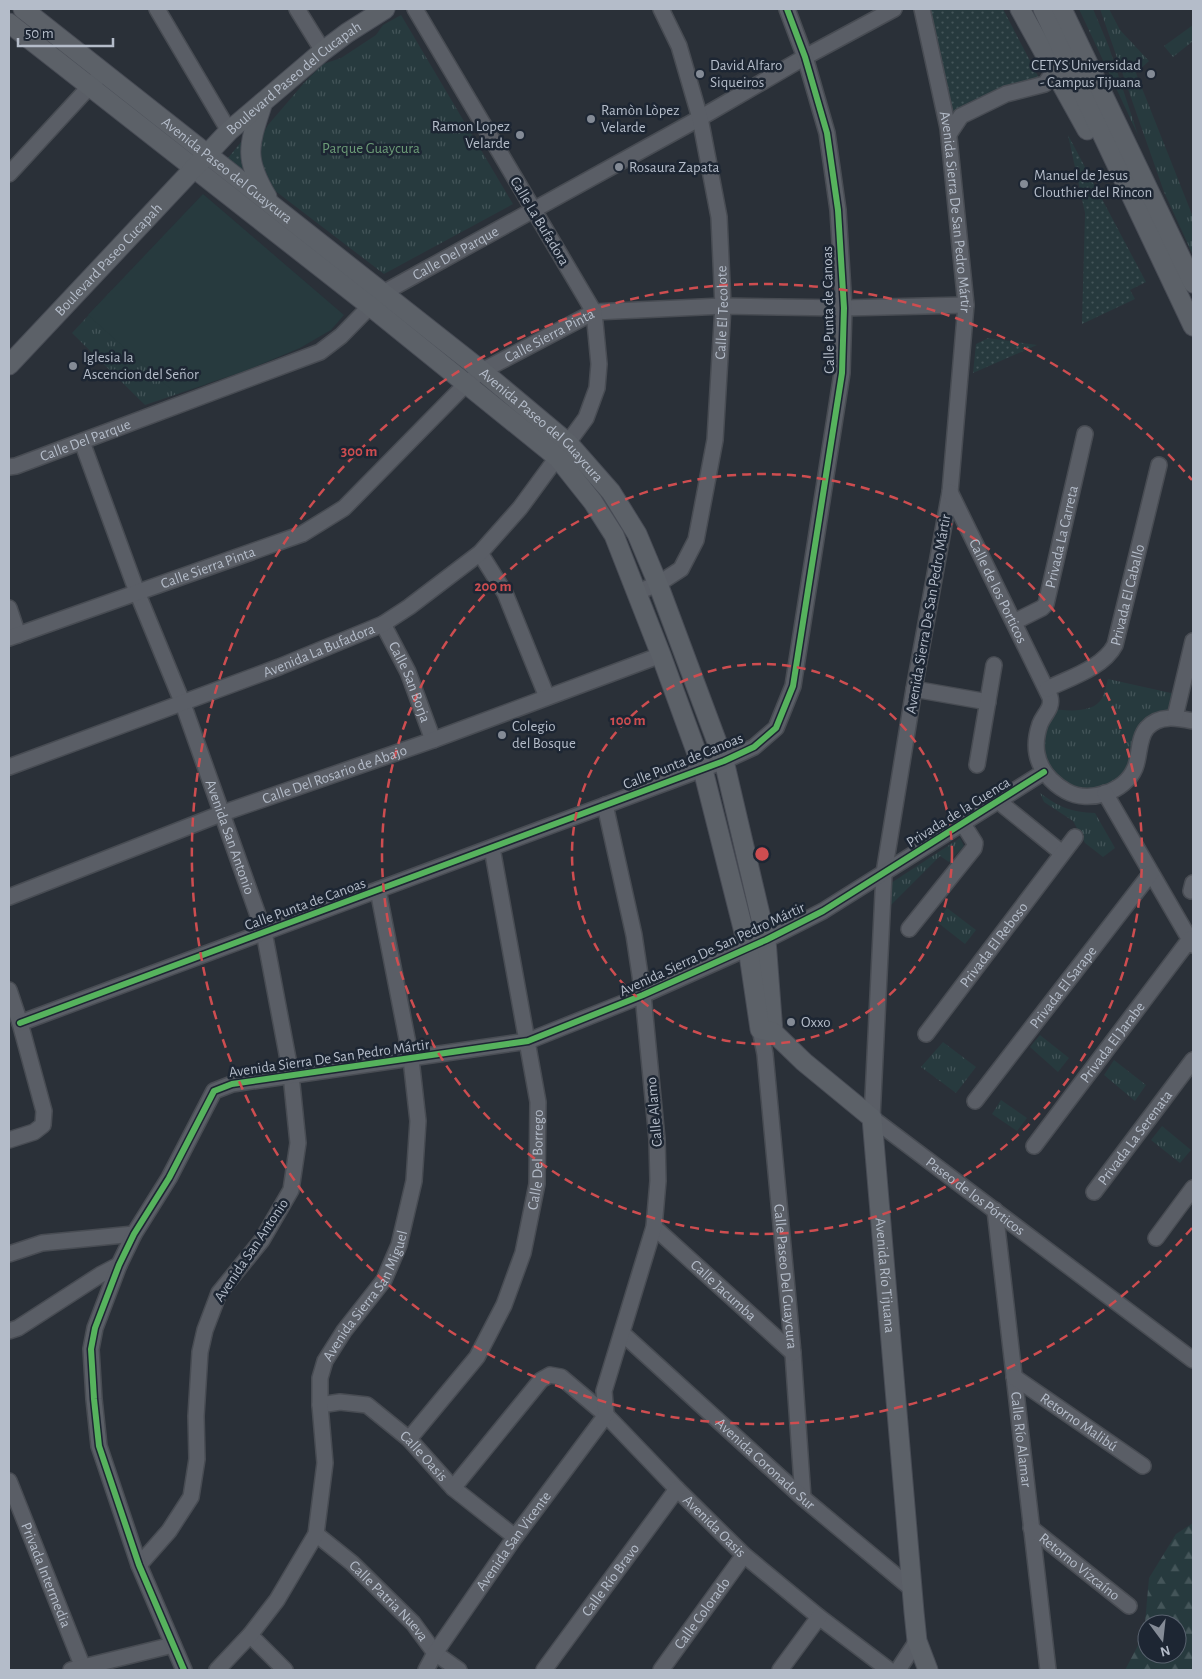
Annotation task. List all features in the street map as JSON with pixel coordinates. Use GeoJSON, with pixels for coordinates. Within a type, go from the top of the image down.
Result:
{"type":"FeatureCollection","features":[{"type":"Feature","properties":{"kind":"main road","name":"Avenida Paseo del Guaycura"},"geometry":{"type":"LineString","coordinates":[[23,9],[273,206],[466,384],[563,451],[614,535],[703,770],[767,1030]]}},
{"type":"Feature","properties":{"kind":"main road","name":"Boulevard Paseo del Cucapah"},"geometry":{"type":"LineString","coordinates":[[207,154],[229,131],[323,51],[385,9]]}},
{"type":"Feature","properties":{"kind":"main road"},"geometry":{"type":"LineString","coordinates":[[1020,9],[1151,239]]}},
{"type":"Feature","properties":{"kind":"main road"},"geometry":{"type":"LineString","coordinates":[[1043,9],[1193,326]]}},
{"type":"Feature","properties":{"kind":"main road"},"geometry":{"type":"LineString","coordinates":[[1062,9],[1191,273]]}},
{"type":"Feature","properties":{"kind":"main road","name":"Avenida Paseo del Guaycura"},"geometry":{"type":"LineString","coordinates":[[9,24],[194,168],[377,300],[482,371],[563,451],[611,492],[637,534],[658,584],[724,762],[766,940],[767,1030]]}},
{"type":"Feature","properties":{"kind":"main road"},"geometry":{"type":"LineString","coordinates":[[263,101],[250,147],[250,160],[257,178],[273,206]]}},
{"type":"Feature","properties":{"kind":"main road","name":"Boulevard Paseo Cucapah"},"geometry":{"type":"LineString","coordinates":[[9,365],[207,154]]}},
{"type":"Feature","properties":{"kind":"main road","name":"Paseo de los Pórticos"},"geometry":{"type":"LineString","coordinates":[[767,1030],[872,1118]]}},
{"type":"Feature","properties":{"kind":"main road","name":"Avenida Río Tijuana"},"geometry":{"type":"LineString","coordinates":[[872,1118],[917,1641]]}},
{"type":"Feature","properties":{"kind":"main road"},"geometry":{"type":"LineString","coordinates":[[917,1641],[928,1670]]}},
{"type":"Feature","properties":{"kind":"street"},"geometry":{"type":"LineString","coordinates":[[157,9],[229,131]]}},
{"type":"Feature","properties":{"kind":"street"},"geometry":{"type":"LineString","coordinates":[[297,9],[323,51]]}},
{"type":"Feature","properties":{"kind":"street","name":"Calle La Bufadora"},"geometry":{"type":"LineString","coordinates":[[415,9],[532,210],[594,312],[599,364],[597,388],[586,418],[563,451]]}},
{"type":"Feature","properties":{"kind":"street","name":"Calle El Tecolote"},"geometry":{"type":"LineString","coordinates":[[637,592],[658,584],[681,569],[696,540],[715,440],[723,306],[719,217],[700,118],[679,46],[661,9]]}},
{"type":"Feature","properties":{"kind":"street","name":"Calle Punta de Canoas"},"geometry":{"type":"LineString","coordinates":[[20,1023],[724,762],[754,746],[776,728],[793,686],[842,373],[844,308],[838,210],[828,142],[805,57],[787,9]]}},
{"type":"Feature","properties":{"kind":"street","name":"Calle Del Parque"},"geometry":{"type":"LineString","coordinates":[[9,466],[16,466],[82,442],[320,352],[341,336],[377,300],[532,210],[894,9]]}},
{"type":"Feature","properties":{"kind":"street","name":"Avenida Sierra De San Pedro Mártir"},"geometry":{"type":"LineString","coordinates":[[184,1670],[139,1565],[99,1446],[91,1350],[94,1335],[119,1265],[134,1234],[169,1178],[214,1091],[232,1084],[528,1041],[643,995],[766,940],[823,911],[884,873],[914,688],[950,492],[966,305],[949,134],[922,9]]}},
{"type":"Feature","properties":{"kind":"street"},"geometry":{"type":"LineString","coordinates":[[949,134],[961,116],[1006,94],[1045,84],[1054,71]]}},
{"type":"Feature","properties":{"kind":"street"},"geometry":{"type":"LineString","coordinates":[[9,174],[103,72]]}},
{"type":"Feature","properties":{"kind":"street","name":"Calle Sierra Pinta"},"geometry":{"type":"LineString","coordinates":[[14,637],[302,534],[344,508],[466,384],[482,371],[594,312],[723,306],[844,308],[966,305]]}},
{"type":"Feature","properties":{"kind":"street","name":"Privada La Carreta"},"geometry":{"type":"LineString","coordinates":[[1014,622],[1042,608],[1046,604],[1085,434]]}},
{"type":"Feature","properties":{"kind":"street","name":"Avenida San Antonio"},"geometry":{"type":"LineString","coordinates":[[82,442],[137,592],[183,704],[264,932],[291,1075],[298,1143],[291,1190],[262,1240],[219,1293],[205,1330],[200,1352],[196,1416],[197,1459],[191,1497],[169,1531],[139,1565]]}},
{"type":"Feature","properties":{"kind":"street","name":"Avenida La Bufadora"},"geometry":{"type":"LineString","coordinates":[[9,767],[278,668],[383,624],[409,607],[480,553],[520,508],[563,451]]}},
{"type":"Feature","properties":{"kind":"street","name":"Privada El Caballo"},"geometry":{"type":"LineString","coordinates":[[1047,689],[1105,659],[1115,645],[1159,465]]}},
{"type":"Feature","properties":{"kind":"street","name":"Calle de los Porticos"},"geometry":{"type":"LineString","coordinates":[[950,492],[1047,689]]}},
{"type":"Feature","properties":{"kind":"street"},"geometry":{"type":"LineString","coordinates":[[480,553],[505,593],[547,697]]}},
{"type":"Feature","properties":{"kind":"street"},"geometry":{"type":"LineString","coordinates":[[9,608],[14,637]]}},
{"type":"Feature","properties":{"kind":"street","name":"Calle San Borja"},"geometry":{"type":"LineString","coordinates":[[383,624],[408,672],[433,740]]}},
{"type":"Feature","properties":{"kind":"street"},"geometry":{"type":"LineString","coordinates":[[1175,717],[1193,641]]}},
{"type":"Feature","properties":{"kind":"street","name":"Calle Del Rosario de Abajo"},"geometry":{"type":"LineString","coordinates":[[9,897],[223,814],[433,740],[661,655]]}},
{"type":"Feature","properties":{"kind":"street"},"geometry":{"type":"LineString","coordinates":[[977,765],[994,665]]}},
{"type":"Feature","properties":{"kind":"street"},"geometry":{"type":"LineString","coordinates":[[914,688],[988,702]]}},
{"type":"Feature","properties":{"kind":"street"},"geometry":{"type":"LineString","coordinates":[[1047,689],[1052,702],[1040,723],[1036,736],[1036,753],[1044,772],[1054,783],[1069,792],[1086,796],[1105,793],[1118,787],[1131,775],[1135,768],[1143,736],[1147,728],[1163,719],[1175,717],[1193,722]]}},
{"type":"Feature","properties":{"kind":"street","name":"Privada de la Cuenca"},"geometry":{"type":"LineString","coordinates":[[884,873],[1044,772]]}},
{"type":"Feature","properties":{"kind":"street"},"geometry":{"type":"LineString","coordinates":[[1105,793],[1191,942]]}},
{"type":"Feature","properties":{"kind":"street"},"geometry":{"type":"LineString","coordinates":[[998,801],[1062,853]]}},
{"type":"Feature","properties":{"kind":"street","name":"Calle Alamo"},"geometry":{"type":"LineString","coordinates":[[605,805],[634,935],[643,995],[657,1139],[658,1181],[654,1227],[604,1391],[606,1415]]}},
{"type":"Feature","properties":{"kind":"street"},"geometry":{"type":"LineString","coordinates":[[909,929],[974,848],[975,843],[963,824]]}},
{"type":"Feature","properties":{"kind":"street","name":"Privada El Reboso"},"geometry":{"type":"LineString","coordinates":[[926,1034],[1075,837]]}},
{"type":"Feature","properties":{"kind":"street","name":"Calle Del Borrego"},"geometry":{"type":"LineString","coordinates":[[409,1439],[477,1356],[504,1305],[523,1253],[536,1184],[538,1102],[492,848]]}},
{"type":"Feature","properties":{"kind":"street","name":"Privada El Sarape"},"geometry":{"type":"LineString","coordinates":[[974,1101],[1151,872]]}},
{"type":"Feature","properties":{"kind":"street","name":"Avenida Río Tijuana"},"geometry":{"type":"LineString","coordinates":[[872,1118],[884,873]]}},
{"type":"Feature","properties":{"kind":"street","name":"Avenida Sierra San Miguel"},"geometry":{"type":"LineString","coordinates":[[217,1670],[250,1635],[277,1600],[316,1534],[325,1463],[320,1405],[320,1378],[325,1361],[344,1332],[384,1280],[399,1245],[414,1182],[418,1121],[411,1059],[378,890]]}},
{"type":"Feature","properties":{"kind":"street","name":"Privada El Jarabe"},"geometry":{"type":"LineString","coordinates":[[1034,1146],[1191,942]]}},
{"type":"Feature","properties":{"kind":"street"},"geometry":{"type":"LineString","coordinates":[[9,990],[44,1111],[43,1125],[34,1132],[9,1140]]}},
{"type":"Feature","properties":{"kind":"street","name":"Calle Paseo Del Guaycura"},"geometry":{"type":"LineString","coordinates":[[767,1030],[765,1054],[793,1354],[803,1498]]}},
{"type":"Feature","properties":{"kind":"street","name":"Privada La Serenata"},"geometry":{"type":"LineString","coordinates":[[1094,1192],[1193,1060]]}},
{"type":"Feature","properties":{"kind":"street","name":"Paseo de los Pórticos"},"geometry":{"type":"LineString","coordinates":[[872,1118],[1193,1360]]}},
{"type":"Feature","properties":{"kind":"street"},"geometry":{"type":"LineString","coordinates":[[1156,1238],[1193,1188]]}},
{"type":"Feature","properties":{"kind":"street","name":"Calle Río Alamar"},"geometry":{"type":"LineString","coordinates":[[995,1210],[1048,1670]]}},
{"type":"Feature","properties":{"kind":"street","name":"Calle Jacumba"},"geometry":{"type":"LineString","coordinates":[[654,1227],[793,1354]]}},
{"type":"Feature","properties":{"kind":"street"},"geometry":{"type":"LineString","coordinates":[[9,1254],[42,1243],[134,1234]]}},
{"type":"Feature","properties":{"kind":"street"},"geometry":{"type":"LineString","coordinates":[[9,1331],[18,1328],[100,1275],[119,1265]]}},
{"type":"Feature","properties":{"kind":"street","name":"Avenida Coronado Sur"},"geometry":{"type":"LineString","coordinates":[[622,1333],[803,1498],[912,1589]]}},
{"type":"Feature","properties":{"kind":"street","name":"Avenida Oasis"},"geometry":{"type":"LineString","coordinates":[[453,1488],[541,1380],[550,1375],[561,1376],[606,1415],[677,1490],[744,1556],[819,1617],[889,1670]]}},
{"type":"Feature","properties":{"kind":"street","name":"Retorno Malibú"},"geometry":{"type":"LineString","coordinates":[[1014,1378],[1142,1466]]}},
{"type":"Feature","properties":{"kind":"street","name":"Calle Oasis"},"geometry":{"type":"LineString","coordinates":[[320,1405],[340,1402],[367,1405],[409,1439],[453,1488],[515,1537]]}},
{"type":"Feature","properties":{"kind":"street","name":"Avenida San Vicente"},"geometry":{"type":"LineString","coordinates":[[426,1670],[515,1537],[606,1415]]}},
{"type":"Feature","properties":{"kind":"street","name":"Privada Intermedia"},"geometry":{"type":"LineString","coordinates":[[9,1481],[79,1669]]}},
{"type":"Feature","properties":{"kind":"street","name":"Calle Río Bravo"},"geometry":{"type":"LineString","coordinates":[[544,1670],[677,1490]]}},
{"type":"Feature","properties":{"kind":"street","name":"Retorno Vizcaíno"},"geometry":{"type":"LineString","coordinates":[[1032,1528],[1129,1606]]}},
{"type":"Feature","properties":{"kind":"street","name":"Calle Patria Nueva"},"geometry":{"type":"LineString","coordinates":[[316,1534],[352,1563],[412,1623],[436,1653],[459,1670]]}},
{"type":"Feature","properties":{"kind":"street","name":"Calle Colorado"},"geometry":{"type":"LineString","coordinates":[[661,1670],[744,1556]]}},
{"type":"Feature","properties":{"kind":"street"},"geometry":{"type":"LineString","coordinates":[[780,1670],[819,1617]]}},
{"type":"Feature","properties":{"kind":"street"},"geometry":{"type":"LineString","coordinates":[[250,1635],[285,1670]]}},
{"type":"Feature","properties":{"kind":"street"},"geometry":{"type":"LineString","coordinates":[[898,1670],[917,1641]]}},
{"type":"Feature","properties":{"kind":"street"},"geometry":{"type":"LineString","coordinates":[[79,1669],[173,1645]]}},
{"type":"Feature","properties":{"kind":"green space"},"geometry":{"type":"Polygon","coordinates":[[[927,9],[1003,9],[1039,78],[969,102],[954,116],[927,9]]]}},
{"type":"Feature","properties":{"kind":"green space"},"geometry":{"type":"Polygon","coordinates":[[[1079,9],[1093,9],[1109,47],[1138,135],[1079,9]]]}},
{"type":"Feature","properties":{"kind":"green space"},"geometry":{"type":"Polygon","coordinates":[[[1100,9],[1109,9],[1120,30],[1149,61],[1136,73],[1193,217],[1193,255],[1164,192],[1100,9]]]}},
{"type":"Feature","properties":{"kind":"green space","name":"Parque Guaycura"},"geometry":{"type":"Polygon","coordinates":[[[401,15],[513,204],[384,274],[274,190],[267,181],[259,162],[261,137],[268,125],[304,83],[323,64],[341,58],[376,35],[383,25],[401,15]]]}},
{"type":"Feature","properties":{"kind":"green space"},"geometry":{"type":"Polygon","coordinates":[[[1193,25],[1193,41],[1173,57],[1164,46],[1193,25]]]}},
{"type":"Feature","properties":{"kind":"green space"},"geometry":{"type":"Polygon","coordinates":[[[1068,135],[1146,282],[1130,290],[1135,299],[1082,324],[1085,213],[1068,135]]]}},
{"type":"Feature","properties":{"kind":"green space"},"geometry":{"type":"Polygon","coordinates":[[[246,136],[246,173],[228,158],[246,136]]]}},
{"type":"Feature","properties":{"kind":"green space"},"geometry":{"type":"Polygon","coordinates":[[[203,194],[344,315],[331,330],[300,348],[245,371],[176,394],[88,315],[203,194]]]}},
{"type":"Feature","properties":{"kind":"green space"},"geometry":{"type":"Polygon","coordinates":[[[112,290],[207,384],[145,405],[72,333],[112,290]]]}},
{"type":"Feature","properties":{"kind":"green space"},"geometry":{"type":"Polygon","coordinates":[[[988,338],[1037,345],[973,373],[976,344],[988,338]]]}},
{"type":"Feature","properties":{"kind":"green space"},"geometry":{"type":"Polygon","coordinates":[[[1108,679],[1180,695],[1175,717],[1154,723],[1131,775],[1086,796],[1044,772],[1040,723],[1050,708],[1078,710],[1092,707],[1103,696],[1108,679]]]}},
{"type":"Feature","properties":{"kind":"green space"},"geometry":{"type":"Polygon","coordinates":[[[1040,793],[1066,808],[1095,813],[1115,848],[1103,857],[1085,843],[1073,821],[1044,802],[1040,793]]]}},
{"type":"Feature","properties":{"kind":"green space"},"geometry":{"type":"Polygon","coordinates":[[[960,838],[964,846],[949,862],[940,856],[886,910],[891,883],[960,838]]]}},
{"type":"Feature","properties":{"kind":"green space"},"geometry":{"type":"Polygon","coordinates":[[[947,908],[976,930],[965,944],[937,922],[947,908]]]}},
{"type":"Feature","properties":{"kind":"green space"},"geometry":{"type":"Polygon","coordinates":[[[1040,1035],[1069,1058],[1058,1072],[1030,1047],[1040,1035]]]}},
{"type":"Feature","properties":{"kind":"green space"},"geometry":{"type":"Polygon","coordinates":[[[943,1042],[976,1067],[956,1093],[921,1067],[943,1042]]]}},
{"type":"Feature","properties":{"kind":"green space"},"geometry":{"type":"Polygon","coordinates":[[[1114,1060],[1146,1085],[1135,1101],[1104,1075],[1114,1060]]]}},
{"type":"Feature","properties":{"kind":"green space"},"geometry":{"type":"Polygon","coordinates":[[[1001,1100],[1027,1118],[1017,1131],[992,1114],[1001,1100]]]}},
{"type":"Feature","properties":{"kind":"green space"},"geometry":{"type":"Polygon","coordinates":[[[1162,1126],[1191,1150],[1180,1163],[1151,1140],[1162,1126]]]}},
{"type":"Feature","properties":{"kind":"green space"},"geometry":{"type":"Polygon","coordinates":[[[1193,1523],[1193,1670],[1125,1670],[1137,1647],[1137,1664],[1187,1664],[1187,1614],[1146,1614],[1149,1578],[1176,1534],[1193,1523]]]}},
{"type":"Feature","properties":{"kind":"cycle path"},"geometry":{"type":"LineString","coordinates":[[20,1023],[724,761],[754,747],[776,728],[793,686],[842,373],[844,308],[838,210],[827,133],[805,57],[787,9]]}},
{"type":"Feature","properties":{"kind":"cycle path"},"geometry":{"type":"LineString","coordinates":[[184,1670],[139,1565],[99,1446],[91,1349],[95,1328],[119,1265],[134,1234],[169,1178],[214,1091],[232,1084],[528,1041],[643,995],[766,940],[823,911],[1044,772]]}},
{"type":"Feature","properties":{"kind":"place","name":"David Alfaro Siqueiros"},"geometry":{"type":"Point","coordinates":[700,74]}},
{"type":"Feature","properties":{"kind":"place","name":"CETYS Universidad - Campus Tijuana"},"geometry":{"type":"Point","coordinates":[1151,74]}},
{"type":"Feature","properties":{"kind":"place","name":"Ramòn Lòpez Velarde"},"geometry":{"type":"Point","coordinates":[591,119]}},
{"type":"Feature","properties":{"kind":"place","name":"Ramon Lopez Velarde"},"geometry":{"type":"Point","coordinates":[520,135]}},
{"type":"Feature","properties":{"kind":"place","name":"Rosaura Zapata"},"geometry":{"type":"Point","coordinates":[619,167]}},
{"type":"Feature","properties":{"kind":"place","name":"Manuel de Jesus Clouthier del Rincon"},"geometry":{"type":"Point","coordinates":[1024,184]}},
{"type":"Feature","properties":{"kind":"place","name":"Iglesia la Ascencion del Señor"},"geometry":{"type":"Point","coordinates":[73,366]}},
{"type":"Feature","properties":{"kind":"place","name":"Colegio del Bosque"},"geometry":{"type":"Point","coordinates":[502,735]}},
{"type":"Feature","properties":{"kind":"place","name":"Oxxo"},"geometry":{"type":"Point","coordinates":[791,1022]}}]}
